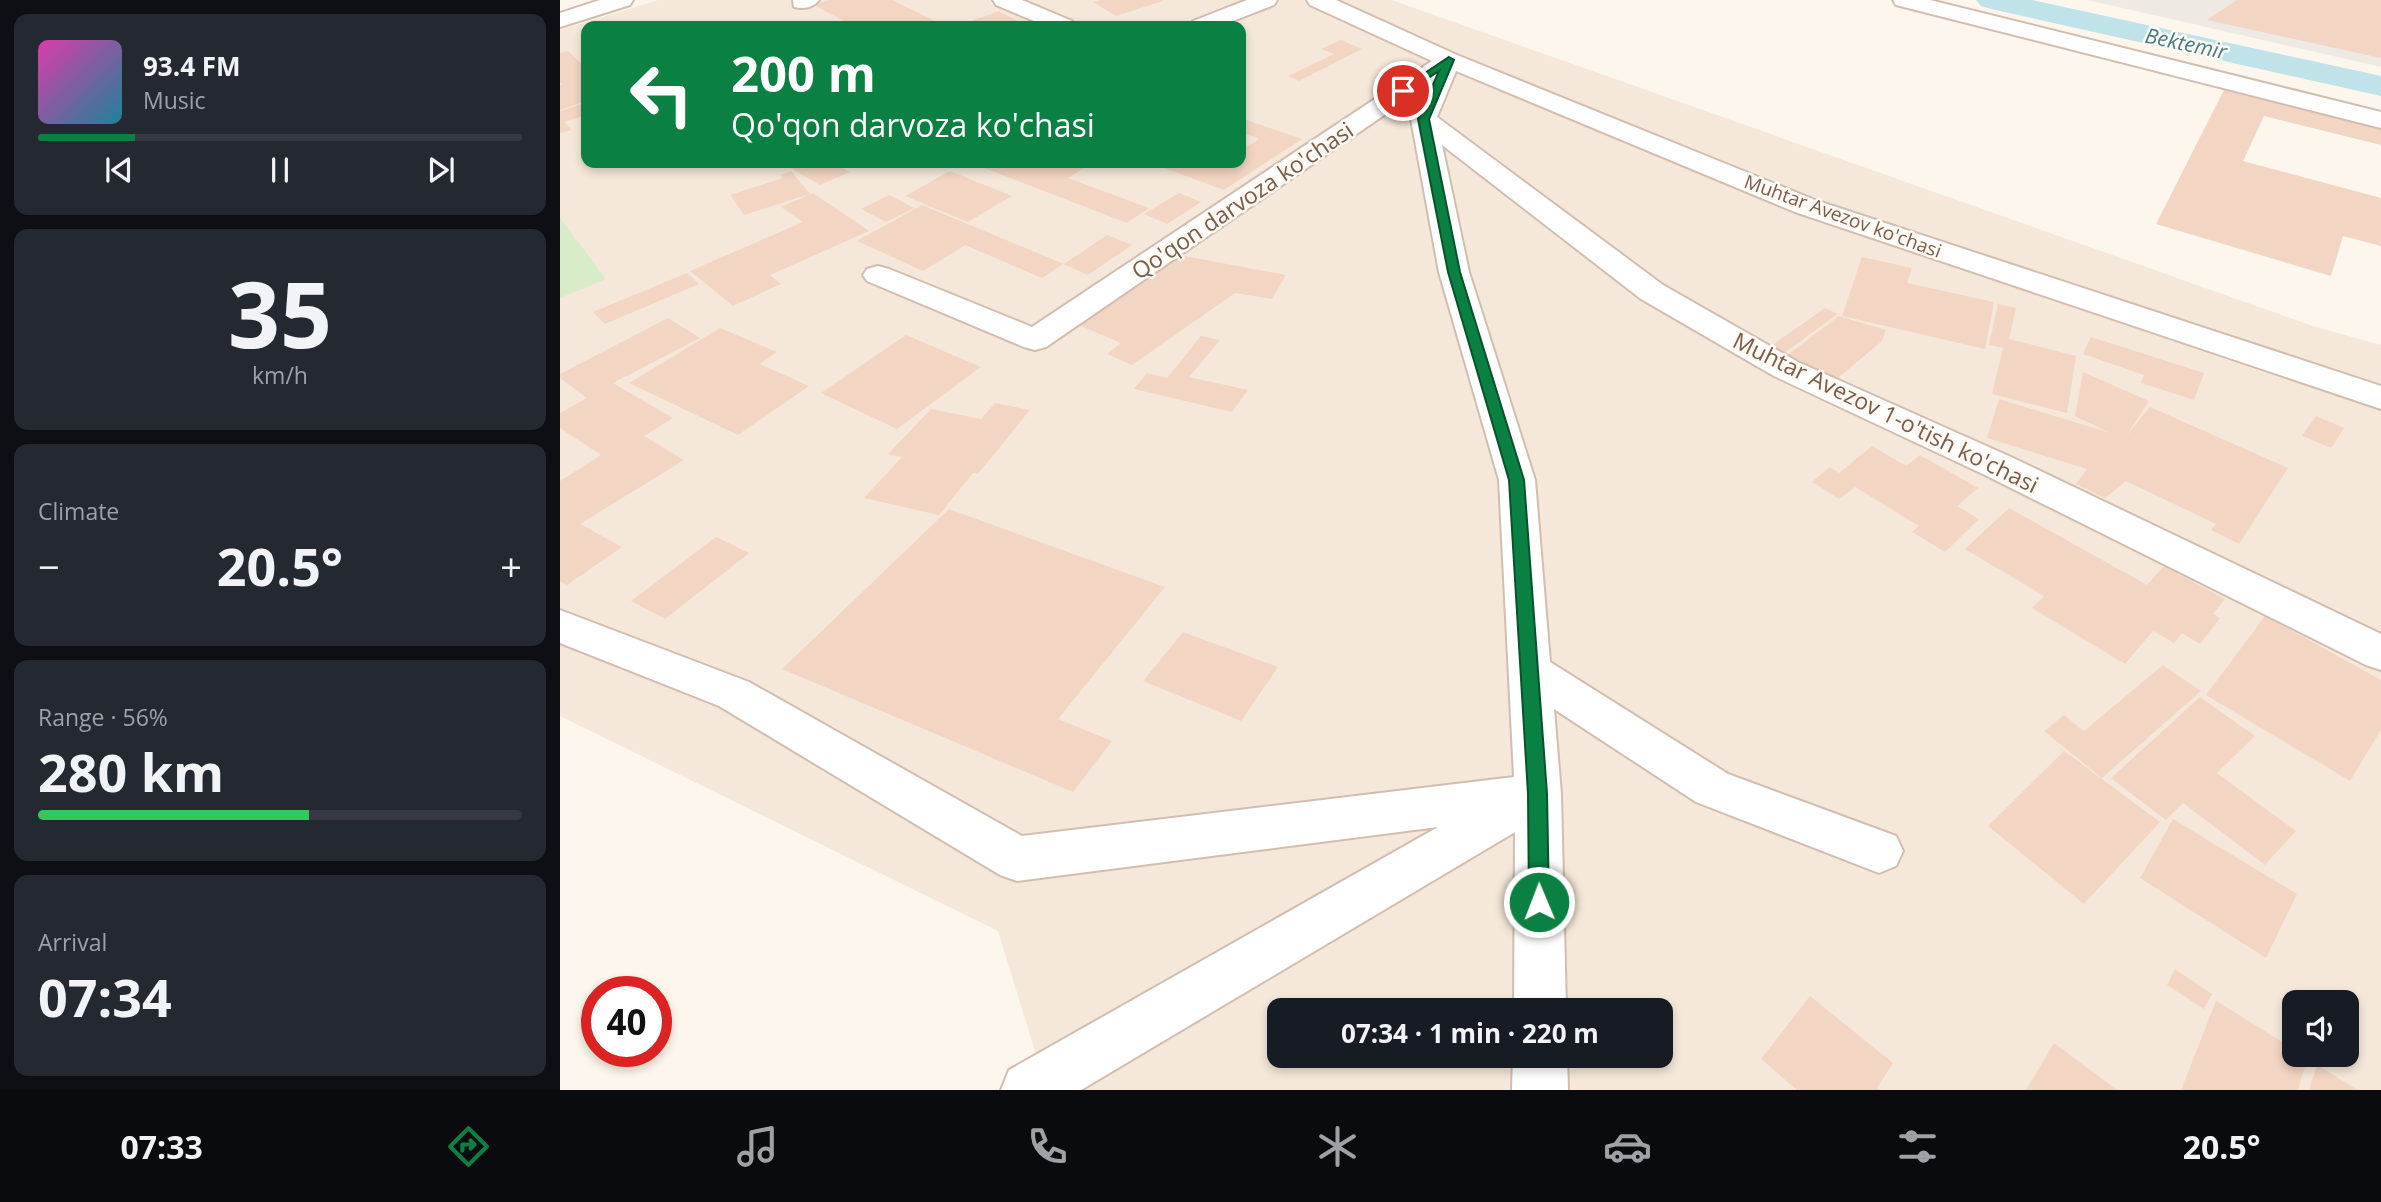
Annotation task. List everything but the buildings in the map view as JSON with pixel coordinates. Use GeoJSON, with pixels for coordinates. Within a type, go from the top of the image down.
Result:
{"type":"FeatureCollection","features":[{"type":"Feature","properties":{"kind":"street"},"geometry":{"type":"LineString","coordinates":[[560,20],[622,0]]}},
{"type":"Feature","properties":{"kind":"street"},"geometry":{"type":"LineString","coordinates":[[1004,0],[1052,21]]}},
{"type":"Feature","properties":{"kind":"street"},"geometry":{"type":"LineString","coordinates":[[1214,21],[1266,0]]}},
{"type":"Feature","properties":{"kind":"street","name":"Muhtar Avezov ko'chasi"},"geometry":{"type":"LineString","coordinates":[[1318,0],[1449,60],[1805,206],[2381,398]]}},
{"type":"Feature","properties":{"kind":"street"},"geometry":{"type":"LineString","coordinates":[[1904,0],[2381,120]]}},
{"type":"Feature","properties":{"kind":"street"},"geometry":{"type":"LineString","coordinates":[[1449,60],[1424,119],[1454,272],[1517,480],[1538,794],[1540,998]]}},
{"type":"Feature","properties":{"kind":"street","name":"Qo'qon darvoza ko'chasi"},"geometry":{"type":"LineString","coordinates":[[878,275],[1035,340],[1449,60]]}},
{"type":"Feature","properties":{"kind":"street","name":"Muhtar Avezov 1-o'tish ko'chasi"},"geometry":{"type":"LineString","coordinates":[[1424,119],[1652,292],[1786,369],[1998,466],[2381,653]]}},
{"type":"Feature","properties":{"kind":"street"},"geometry":{"type":"LineString","coordinates":[[560,626],[734,694],[1017,859],[1538,794]]}},
{"type":"Feature","properties":{"kind":"street"},"geometry":{"type":"LineString","coordinates":[[1530,671],[1713,788],[1879,851]]}},
{"type":"Feature","properties":{"kind":"street"},"geometry":{"type":"LineString","coordinates":[[1029,1090],[1538,794]]}},
{"type":"Feature","properties":{"kind":"street"},"geometry":{"type":"LineString","coordinates":[[1540,1068],[1540,1090]]}},
{"type":"Feature","properties":{"kind":"shaded area"},"geometry":{"type":"Polygon","coordinates":[[[658,0],[1392,0],[2313,326],[2381,345],[2381,1090],[1047,1090],[998,931],[560,716],[560,30],[581,24],[581,168],[1246,168],[1246,21],[589,21],[658,0]]]}},
{"type":"Feature","properties":{"kind":"shaded area"},"geometry":{"type":"Polygon","coordinates":[[[2087,0],[2381,0],[2381,67],[2193,24],[2087,0]]]}},
{"type":"Feature","properties":{"kind":"green space"},"geometry":{"type":"Polygon","coordinates":[[[560,218],[606,279],[560,298],[560,218]]]}},
{"type":"Feature","properties":{"kind":"waterway","name":"Bektemir"},"geometry":{"type":"LineString","coordinates":[[1991,0],[2381,86]]}},
{"type":"Feature","properties":{"kind":"route"},"geometry":{"type":"LineString","coordinates":[[1403,91],[1449,60],[1424,119],[1454,272],[1517,480],[1538,794],[1539,902]]}}]}
